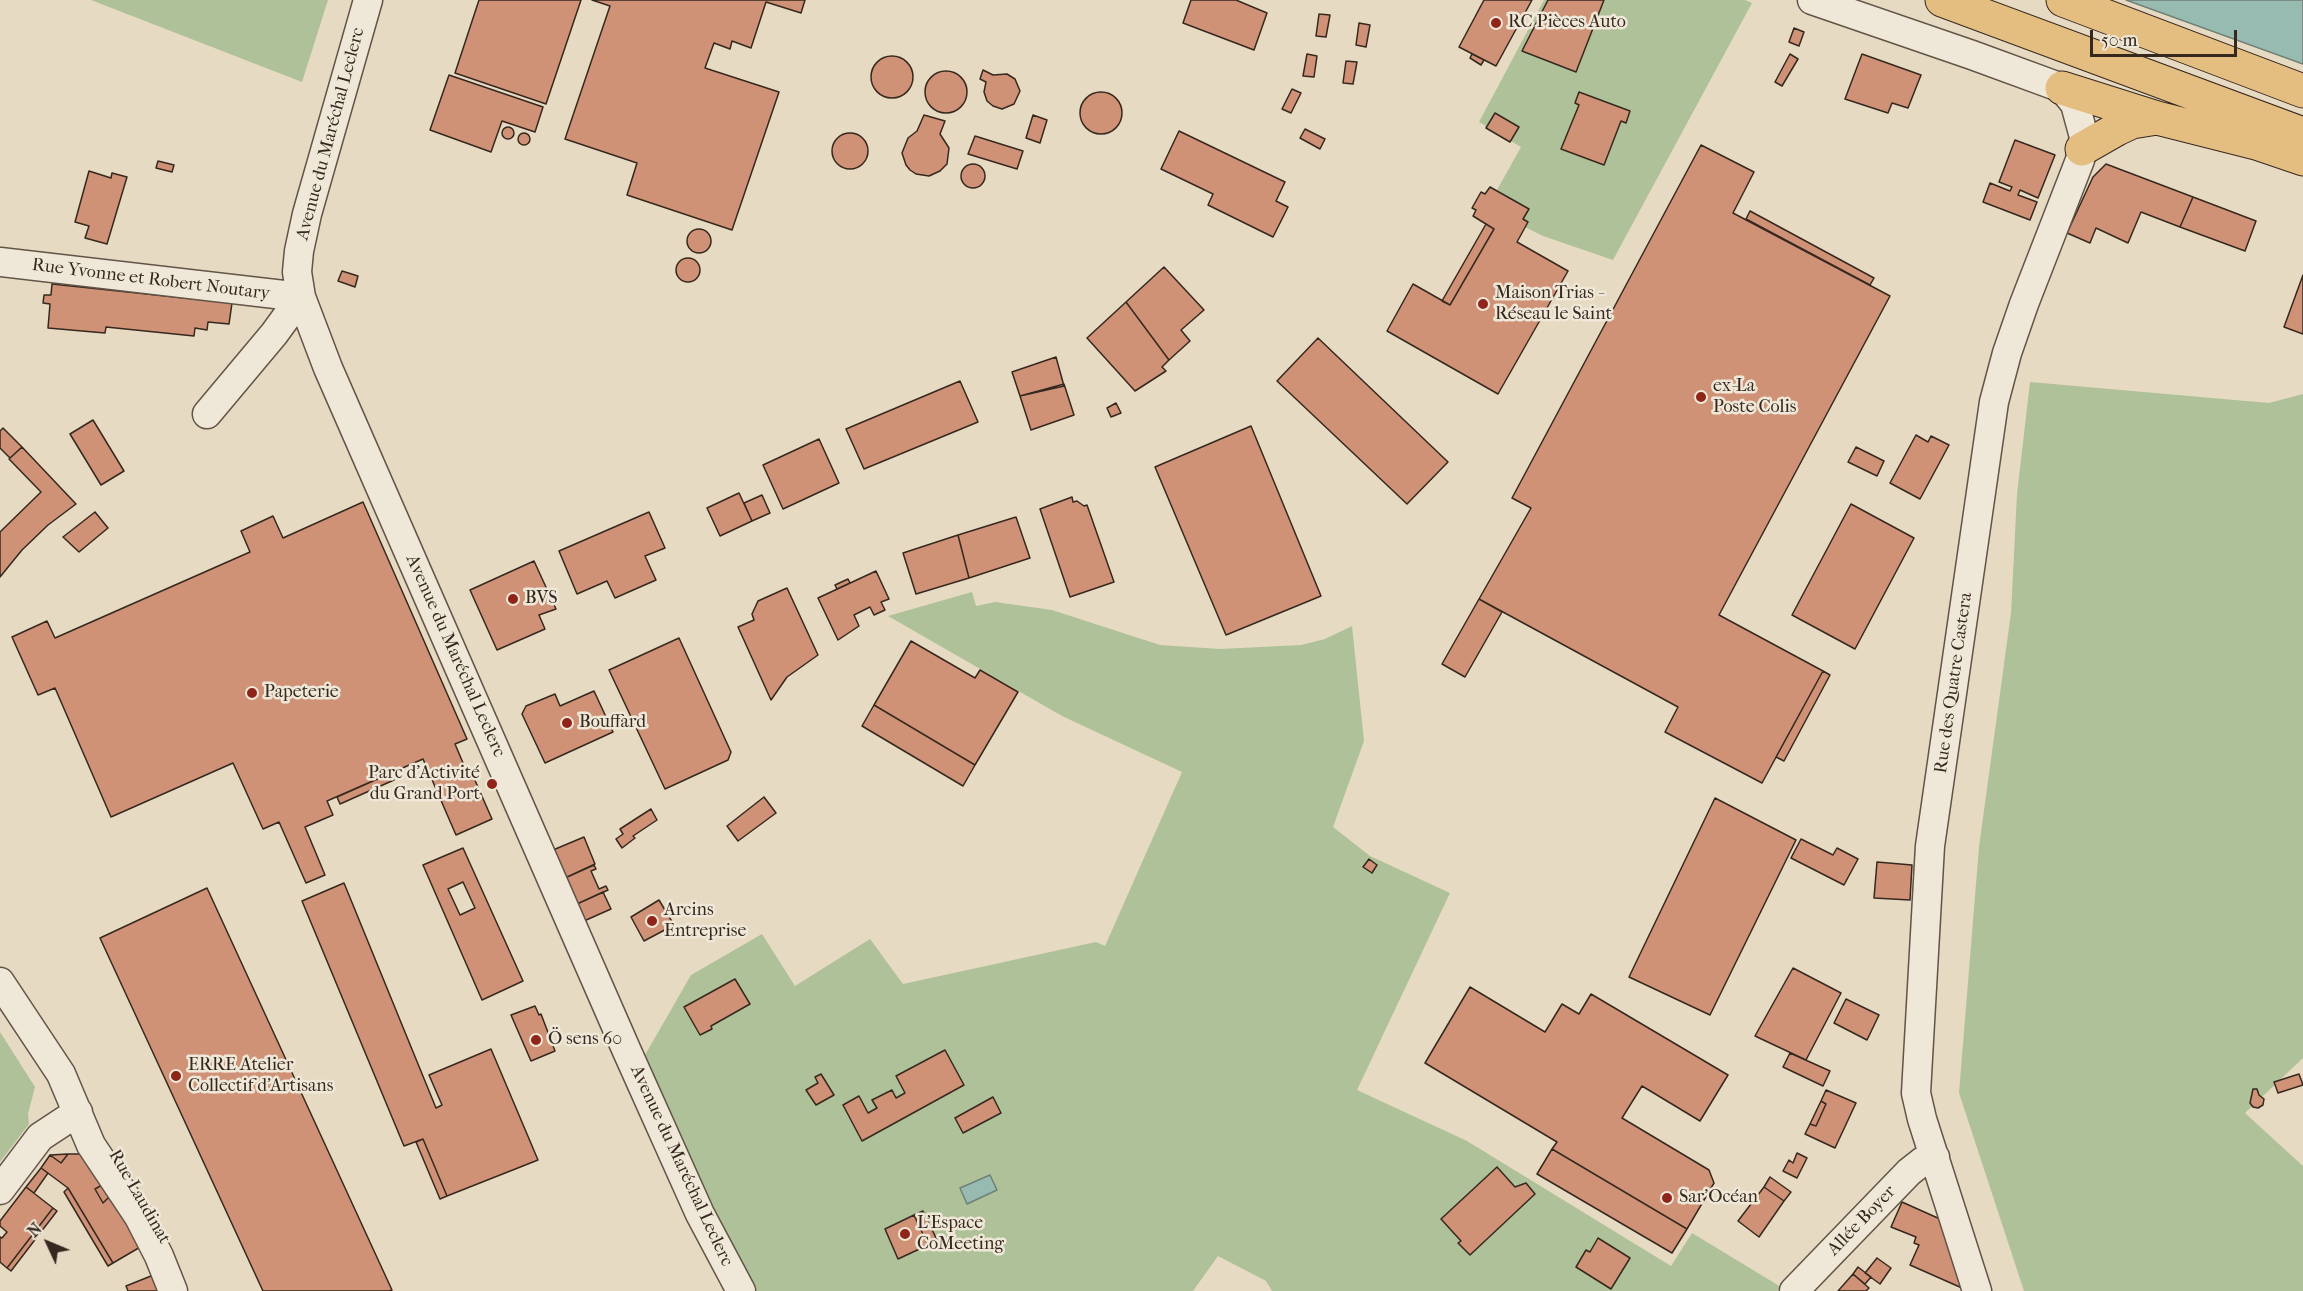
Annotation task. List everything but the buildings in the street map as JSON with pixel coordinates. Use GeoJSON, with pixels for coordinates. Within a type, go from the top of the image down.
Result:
{"type":"FeatureCollection","features":[{"type":"Feature","properties":{"kind":"main road"},"geometry":{"type":"LineString","coordinates":[[1942,0],[2303,134]]}},
{"type":"Feature","properties":{"kind":"main road"},"geometry":{"type":"LineString","coordinates":[[2063,0],[2303,91]]}},
{"type":"Feature","properties":{"kind":"main road"},"geometry":{"type":"LineString","coordinates":[[2062,88],[2157,117],[2256,143],[2303,159]]}},
{"type":"Feature","properties":{"kind":"main road"},"geometry":{"type":"LineString","coordinates":[[2082,150],[2117,129],[2157,117]]}},
{"type":"Feature","properties":{"kind":"street","name":"Avenue du Maréchal Leclerc"},"geometry":{"type":"LineString","coordinates":[[368,0],[307,214],[297,272],[301,297],[328,368],[631,1059],[700,1214],[741,1291]]}},
{"type":"Feature","properties":{"kind":"street"},"geometry":{"type":"LineString","coordinates":[[1812,0],[2062,88]]}},
{"type":"Feature","properties":{"kind":"street","name":"Rue des Quatre Castera"},"geometry":{"type":"LineString","coordinates":[[1977,1291],[1922,1119],[1916,1093],[1930,846],[1994,402],[2014,333],[2082,150],[2084,137],[2080,117],[2075,104],[2062,88]]}},
{"type":"Feature","properties":{"kind":"street","name":"Rue Yvonne et Robert Noutary"},"geometry":{"type":"LineString","coordinates":[[0,262],[301,297]]}},
{"type":"Feature","properties":{"kind":"street"},"geometry":{"type":"LineString","coordinates":[[207,414],[274,334],[301,297]]}},
{"type":"Feature","properties":{"kind":"street","name":"Rue Laudinat"},"geometry":{"type":"LineString","coordinates":[[0,982],[61,1074],[91,1144],[139,1217],[159,1256],[173,1291]]}},
{"type":"Feature","properties":{"kind":"street","name":"Rue Laudinat"},"geometry":{"type":"LineString","coordinates":[[0,1005],[50,1081],[103,1136],[150,1209],[170,1248],[187,1291]]}},
{"type":"Feature","properties":{"kind":"street"},"geometry":{"type":"LineString","coordinates":[[0,1190],[40,1137],[78,1112]]}},
{"type":"Feature","properties":{"kind":"street","name":"Allée Boyer"},"geometry":{"type":"LineString","coordinates":[[1794,1291],[1909,1173],[1923,1161],[1935,1157]]}},
{"type":"Feature","properties":{"kind":"green space"},"geometry":{"type":"Polygon","coordinates":[[[91,0],[328,0],[302,82],[91,0]]]}},
{"type":"Feature","properties":{"kind":"green space"},"geometry":{"type":"Polygon","coordinates":[[[1544,0],[1745,0],[1752,3],[1613,260],[1543,236],[1525,227],[1523,219],[1529,209],[1497,190],[1521,147],[1479,122],[1544,0]]]}},
{"type":"Feature","properties":{"kind":"green space"},"geometry":{"type":"Polygon","coordinates":[[[2030,382],[2269,403],[2303,394],[2303,1058],[2245,1113],[2303,1166],[2303,1291],[2024,1291],[1959,1093],[1979,847],[2011,613],[2017,494],[2030,382]]]}},
{"type":"Feature","properties":{"kind":"green space"},"geometry":{"type":"Polygon","coordinates":[[[972,592],[976,606],[995,602],[1052,610],[1160,645],[1220,649],[1301,645],[1325,639],[1352,626],[1364,741],[1333,827],[1370,856],[1450,893],[1357,1090],[1467,1141],[1671,1266],[1692,1233],[1781,1287],[1777,1291],[1272,1291],[1266,1281],[1218,1256],[1193,1291],[755,1291],[726,1236],[645,1055],[691,975],[762,934],[795,986],[870,939],[903,984],[1096,942],[1105,946],[1182,772],[1062,716],[888,616],[972,592]]]}},
{"type":"Feature","properties":{"kind":"green space"},"geometry":{"type":"Polygon","coordinates":[[[0,1032],[35,1087],[28,1114],[29,1124],[0,1162],[0,1032]]]}},
{"type":"Feature","properties":{"kind":"water"},"geometry":{"type":"Polygon","coordinates":[[[2126,0],[2303,0],[2303,64],[2126,0]]]}},
{"type":"Feature","properties":{"kind":"water"},"geometry":{"type":"Polygon","coordinates":[[[990,1175],[997,1190],[967,1204],[960,1188],[990,1175]]]}},
{"type":"Feature","properties":{"kind":"place","name":"RC Pièces Auto"},"geometry":{"type":"Point","coordinates":[1496,23]}},
{"type":"Feature","properties":{"kind":"place","name":"Maison Trias - Réseau le Saint"},"geometry":{"type":"Point","coordinates":[1483,304]}},
{"type":"Feature","properties":{"kind":"place","name":"ex-La Poste Colis"},"geometry":{"type":"Point","coordinates":[1701,397]}},
{"type":"Feature","properties":{"kind":"place","name":"BVS"},"geometry":{"type":"Point","coordinates":[513,599]}},
{"type":"Feature","properties":{"kind":"place","name":"Papeterie"},"geometry":{"type":"Point","coordinates":[252,693]}},
{"type":"Feature","properties":{"kind":"place","name":"Bouffard"},"geometry":{"type":"Point","coordinates":[567,723]}},
{"type":"Feature","properties":{"kind":"place","name":"Parc d'Activité du Grand Port"},"geometry":{"type":"Point","coordinates":[492,784]}},
{"type":"Feature","properties":{"kind":"place","name":"Arcins Entreprise"},"geometry":{"type":"Point","coordinates":[652,921]}},
{"type":"Feature","properties":{"kind":"place","name":"Ö sens 60"},"geometry":{"type":"Point","coordinates":[536,1040]}},
{"type":"Feature","properties":{"kind":"place","name":"ERRE Atelier Collectif d'Artisans"},"geometry":{"type":"Point","coordinates":[176,1076]}},
{"type":"Feature","properties":{"kind":"place","name":"Sar'Océan"},"geometry":{"type":"Point","coordinates":[1667,1198]}},
{"type":"Feature","properties":{"kind":"place","name":"L'Espace CoMeeting"},"geometry":{"type":"Point","coordinates":[905,1234]}}]}
